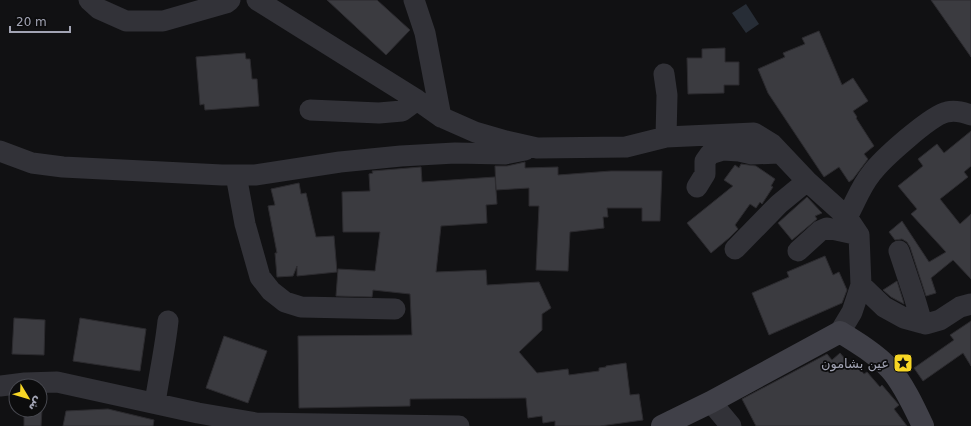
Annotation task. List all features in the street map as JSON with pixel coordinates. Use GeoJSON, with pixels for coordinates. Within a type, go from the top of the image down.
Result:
{"type":"FeatureCollection","features":[{"type":"Feature","properties":{"kind":"main road"},"geometry":{"type":"LineString","coordinates":[[662,426],[711,402],[840,332],[871,352],[891,370],[923,426]]}},
{"type":"Feature","properties":{"kind":"street"},"geometry":{"type":"LineString","coordinates":[[89,0],[99,9],[126,21],[163,21],[226,3],[230,0]]}},
{"type":"Feature","properties":{"kind":"street"},"geometry":{"type":"LineString","coordinates":[[257,0],[441,117],[475,132],[537,148]]}},
{"type":"Feature","properties":{"kind":"street"},"geometry":{"type":"LineString","coordinates":[[414,0],[425,33],[441,117]]}},
{"type":"Feature","properties":{"kind":"street"},"geometry":{"type":"LineString","coordinates":[[664,74],[667,95],[666,136]]}},
{"type":"Feature","properties":{"kind":"street"},"geometry":{"type":"LineString","coordinates":[[310,110],[379,113],[402,111],[416,100]]}},
{"type":"Feature","properties":{"kind":"street"},"geometry":{"type":"LineString","coordinates":[[847,217],[870,175],[877,166],[905,140],[930,121],[945,112],[960,112],[971,115]]}},
{"type":"Feature","properties":{"kind":"street"},"geometry":{"type":"LineString","coordinates":[[0,151],[32,163],[63,167],[255,175],[340,162],[394,157],[455,153],[505,154],[537,148],[626,147],[666,136],[754,133],[772,144],[807,181],[847,217],[859,235],[861,285],[852,312],[840,332]]}},
{"type":"Feature","properties":{"kind":"street"},"geometry":{"type":"LineString","coordinates":[[697,188],[705,174],[705,161],[710,154],[723,150],[752,154],[779,153]]}},
{"type":"Feature","properties":{"kind":"street"},"geometry":{"type":"LineString","coordinates":[[236,175],[245,224],[260,277],[271,291],[285,302],[301,307],[395,309]]}},
{"type":"Feature","properties":{"kind":"street"},"geometry":{"type":"LineString","coordinates":[[735,249],[779,204],[807,181]]}},
{"type":"Feature","properties":{"kind":"street"},"geometry":{"type":"LineString","coordinates":[[798,251],[820,231],[827,228],[859,235]]}},
{"type":"Feature","properties":{"kind":"street"},"geometry":{"type":"LineString","coordinates":[[899,251],[922,323]]}},
{"type":"Feature","properties":{"kind":"street"},"geometry":{"type":"LineString","coordinates":[[861,285],[884,307],[904,318],[926,324],[940,320],[960,307],[971,304]]}},
{"type":"Feature","properties":{"kind":"street"},"geometry":{"type":"LineString","coordinates":[[155,403],[166,344],[168,321]]}},
{"type":"Feature","properties":{"kind":"street"},"geometry":{"type":"LineString","coordinates":[[0,386],[25,383],[57,382],[198,413],[256,422],[459,426]]}},
{"type":"Feature","properties":{"kind":"street"},"geometry":{"type":"LineString","coordinates":[[711,402],[731,426]]}},
{"type":"Feature","properties":{"kind":"shaded area"},"geometry":{"type":"Polygon","coordinates":[[[746,4],[759,24],[746,33],[732,13],[746,4]]]}},
{"type":"Feature","properties":{"kind":"building"},"geometry":{"type":"Polygon","coordinates":[[[327,0],[377,0],[410,30],[386,55],[327,0]]]}},
{"type":"Feature","properties":{"kind":"building"},"geometry":{"type":"Polygon","coordinates":[[[931,0],[971,0],[971,57],[931,0]]]}},
{"type":"Feature","properties":{"kind":"building"},"geometry":{"type":"Polygon","coordinates":[[[819,31],[842,85],[853,78],[868,101],[853,111],[874,146],[864,154],[868,159],[849,182],[839,167],[824,177],[768,93],[758,69],[785,57],[783,53],[805,44],[802,38],[819,31]]]}},
{"type":"Feature","properties":{"kind":"building"},"geometry":{"type":"Polygon","coordinates":[[[725,48],[725,62],[739,62],[739,85],[724,85],[724,93],[688,94],[687,58],[702,58],[702,49],[725,48]]]}},
{"type":"Feature","properties":{"kind":"building"},"geometry":{"type":"Polygon","coordinates":[[[245,53],[246,59],[250,59],[252,79],[257,79],[259,106],[205,110],[204,104],[200,105],[196,57],[245,53]]]}},
{"type":"Feature","properties":{"kind":"building"},"geometry":{"type":"Polygon","coordinates":[[[971,131],[971,166],[964,172],[968,177],[940,199],[960,224],[971,214],[971,279],[953,260],[931,278],[936,293],[926,296],[910,247],[907,242],[902,239],[895,240],[889,232],[902,221],[929,262],[946,252],[911,214],[917,209],[898,186],[923,166],[918,159],[937,144],[944,153],[971,131]]]}},
{"type":"Feature","properties":{"kind":"building"},"geometry":{"type":"Polygon","coordinates":[[[525,162],[525,168],[558,167],[558,175],[611,171],[662,171],[660,221],[642,221],[642,208],[607,208],[608,217],[603,217],[604,228],[570,232],[568,271],[536,270],[539,206],[529,206],[529,188],[496,190],[495,166],[507,166],[525,162]]]}},
{"type":"Feature","properties":{"kind":"building"},"geometry":{"type":"Polygon","coordinates":[[[741,164],[756,166],[775,179],[771,186],[773,187],[762,204],[760,202],[756,208],[750,204],[735,225],[738,229],[711,253],[687,223],[733,186],[724,180],[735,165],[739,168],[741,164]]]}},
{"type":"Feature","properties":{"kind":"building"},"geometry":{"type":"Polygon","coordinates":[[[421,167],[422,182],[495,177],[497,204],[486,205],[487,223],[441,226],[436,272],[486,270],[487,285],[539,282],[551,308],[542,314],[542,330],[519,352],[537,373],[568,369],[569,375],[599,371],[599,368],[626,363],[630,395],[639,394],[643,420],[600,426],[555,426],[555,421],[543,423],[542,416],[528,418],[526,398],[410,399],[410,406],[299,408],[298,336],[412,335],[410,294],[373,290],[372,297],[336,296],[338,269],[375,271],[380,232],[343,232],[342,192],[370,191],[369,174],[373,173],[372,171],[421,167]]]}},
{"type":"Feature","properties":{"kind":"building"},"geometry":{"type":"Polygon","coordinates":[[[299,183],[301,194],[306,193],[316,237],[334,236],[337,272],[297,276],[297,266],[293,276],[277,277],[275,253],[277,253],[268,206],[275,205],[271,189],[299,183]]]}},
{"type":"Feature","properties":{"kind":"building"},"geometry":{"type":"Polygon","coordinates":[[[807,197],[822,213],[815,216],[817,219],[792,240],[778,223],[807,197]]]}},
{"type":"Feature","properties":{"kind":"building"},"geometry":{"type":"Polygon","coordinates":[[[825,256],[833,275],[839,272],[847,290],[842,303],[769,335],[752,293],[789,277],[787,272],[825,256]]]}},
{"type":"Feature","properties":{"kind":"building"},"geometry":{"type":"Polygon","coordinates":[[[897,281],[904,304],[891,297],[883,290],[897,281]]]}},
{"type":"Feature","properties":{"kind":"building"},"geometry":{"type":"Polygon","coordinates":[[[14,318],[45,320],[44,355],[12,354],[14,318]]]}},
{"type":"Feature","properties":{"kind":"building"},"geometry":{"type":"Polygon","coordinates":[[[80,318],[146,329],[140,371],[73,361],[80,318]]]}},
{"type":"Feature","properties":{"kind":"building"},"geometry":{"type":"Polygon","coordinates":[[[971,321],[971,366],[963,353],[923,381],[914,368],[954,340],[950,335],[971,321]]]}},
{"type":"Feature","properties":{"kind":"building"},"geometry":{"type":"Polygon","coordinates":[[[224,336],[267,351],[248,403],[206,388],[224,336]]]}},
{"type":"Feature","properties":{"kind":"building"},"geometry":{"type":"Polygon","coordinates":[[[840,353],[851,366],[855,363],[864,374],[867,372],[880,387],[882,385],[899,405],[894,409],[907,426],[756,426],[742,399],[827,354],[832,360],[840,353]]]}},
{"type":"Feature","properties":{"kind":"building"},"geometry":{"type":"Polygon","coordinates":[[[108,409],[154,420],[153,426],[63,426],[66,411],[108,409]]]}},
{"type":"Feature","properties":{"kind":"building"},"geometry":{"type":"Polygon","coordinates":[[[24,418],[42,418],[41,426],[24,426],[24,418]]]}},
{"type":"Feature","properties":{"kind":"place","name":"عين بشامون"},"geometry":{"type":"Point","coordinates":[903,363]}}]}
